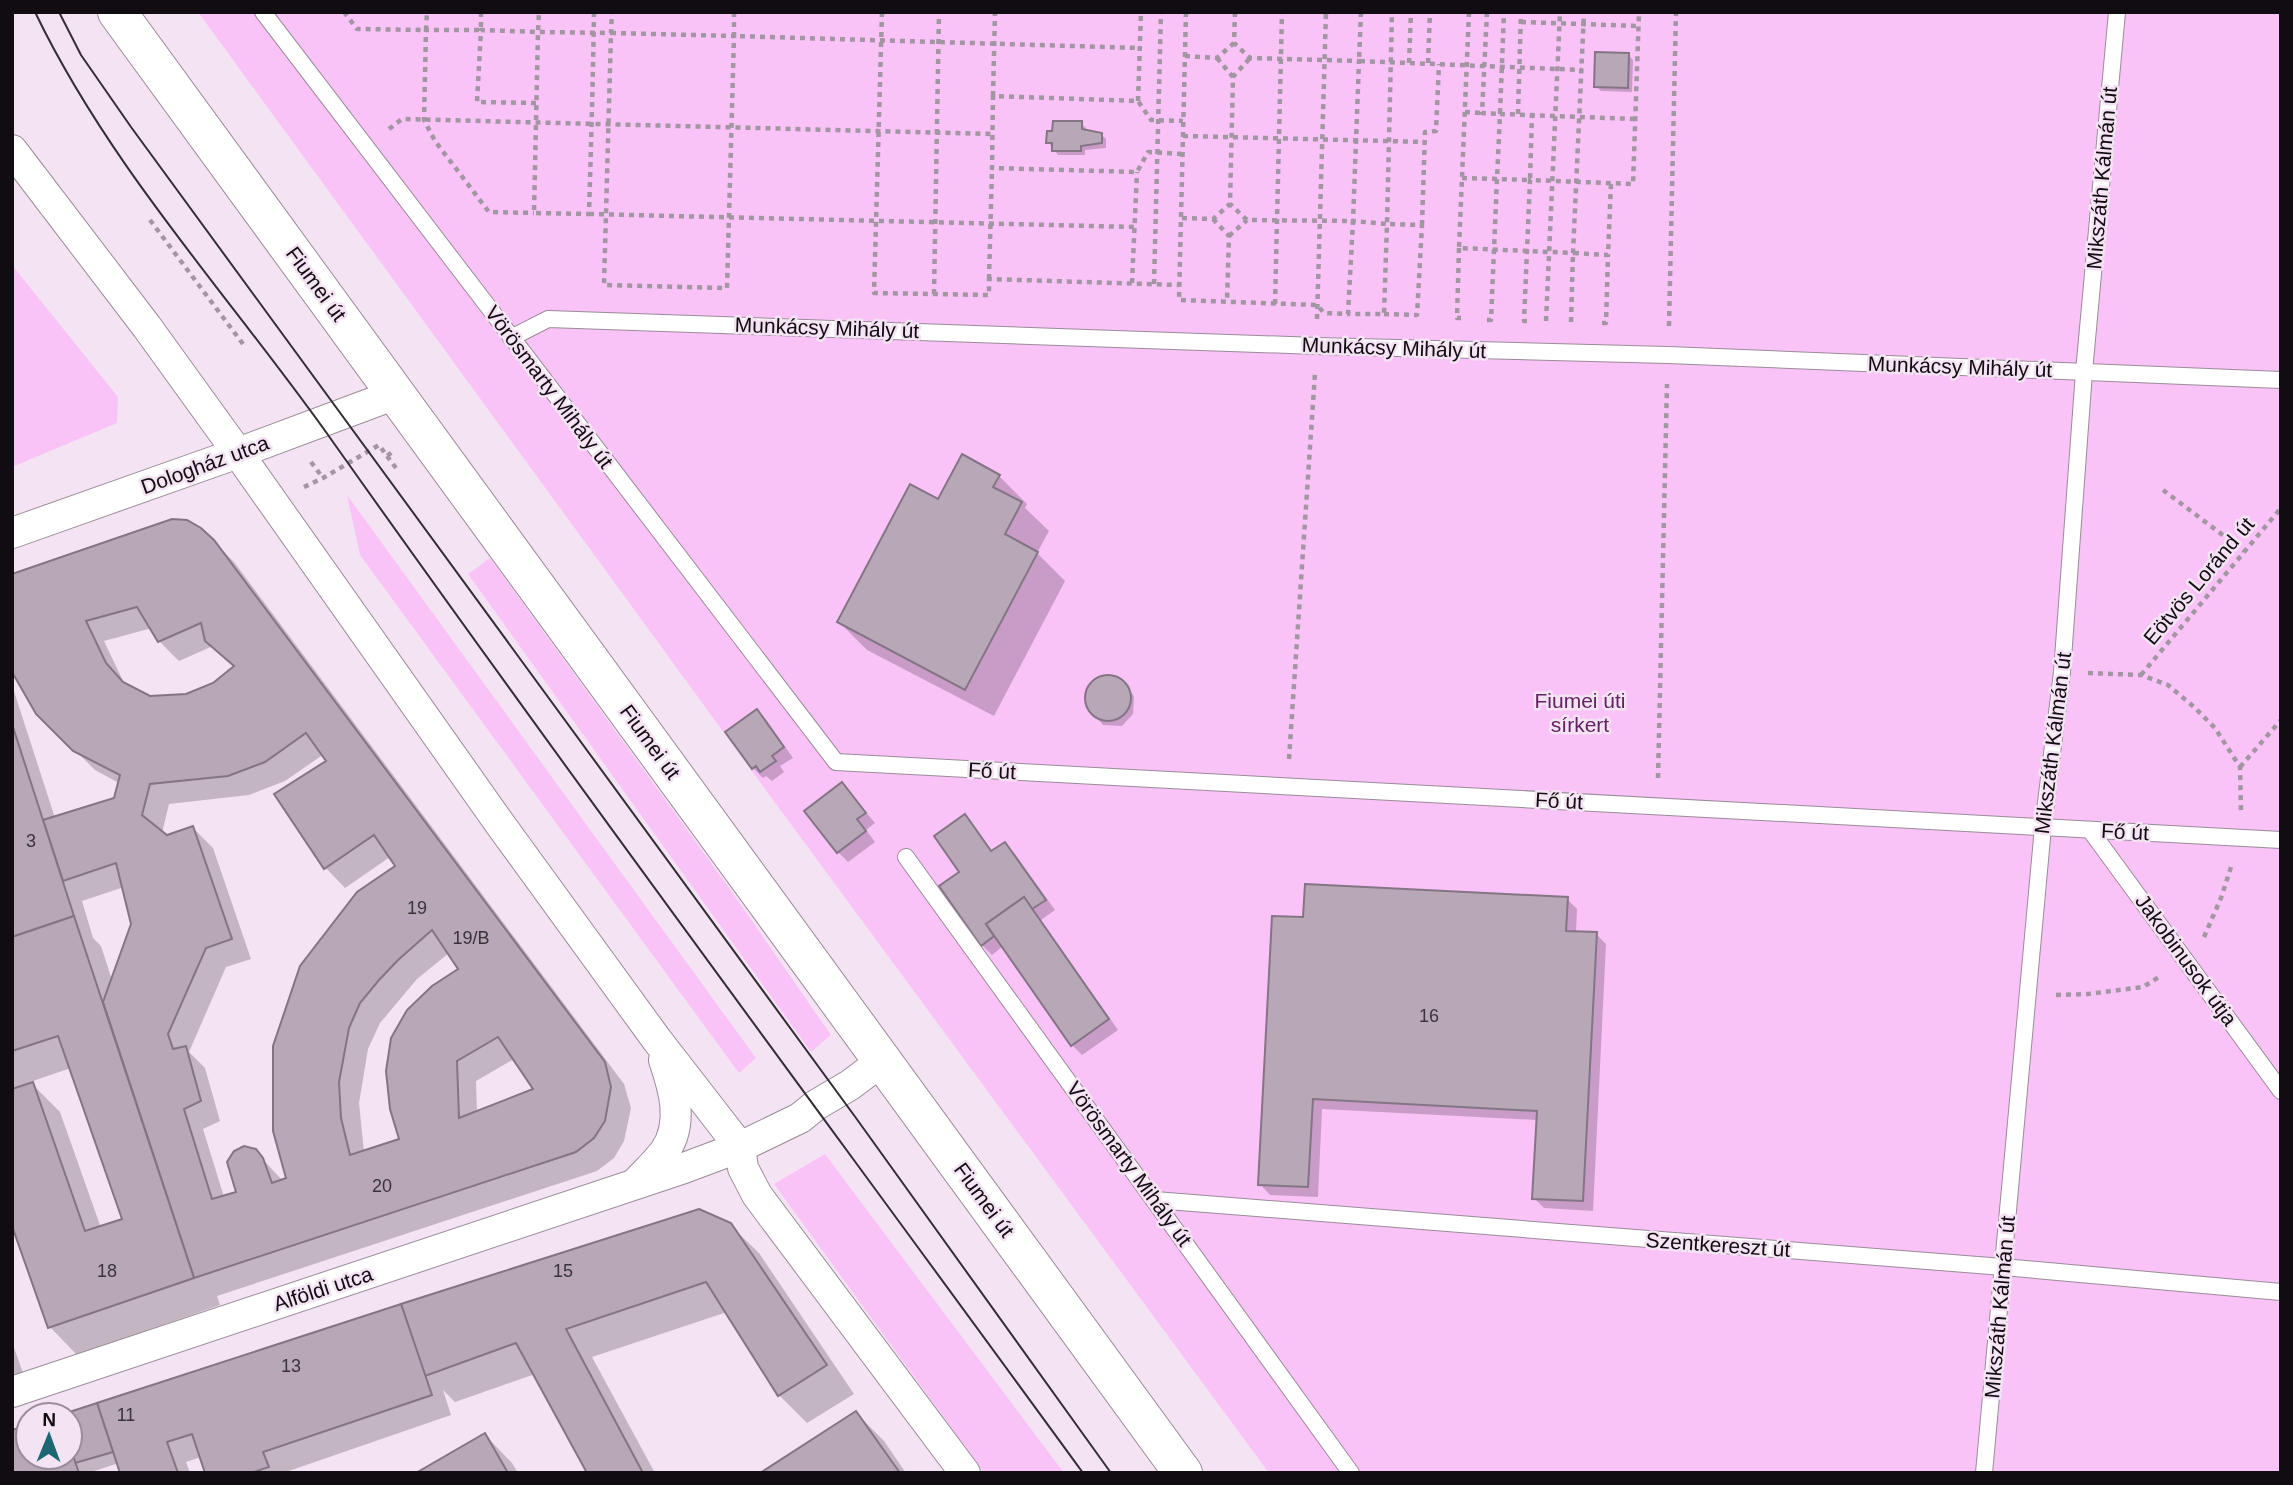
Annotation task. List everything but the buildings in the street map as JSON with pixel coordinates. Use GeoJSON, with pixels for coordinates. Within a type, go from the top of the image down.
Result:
{"type":"FeatureCollection","features":[{"type":"Feature","properties":{"kind":"main road","name":"Fiumei út"},"geometry":{"type":"LineString","coordinates":[[117,12],[1183,1473]]}},
{"type":"Feature","properties":{"kind":"street"},"geometry":{"type":"LineString","coordinates":[[12,150],[147,327],[657,1040],[740,1147],[743,1168],[757,1195],[965,1473]]}},
{"type":"Feature","properties":{"kind":"street","name":"Dologház utca"},"geometry":{"type":"LineString","coordinates":[[12,533],[396,394]]}},
{"type":"Feature","properties":{"kind":"street"},"geometry":{"type":"LineString","coordinates":[[633,1186],[665,1150],[674,1129],[676,1108],[671,1080],[657,1040]]}},
{"type":"Feature","properties":{"kind":"street","name":"Alföldi utca"},"geometry":{"type":"LineString","coordinates":[[12,1392],[633,1186],[740,1147],[800,1118],[882,1061]]}},
{"type":"Feature","properties":{"kind":"lane","name":"Vörösmarty Mihály út"},"geometry":{"type":"LineString","coordinates":[[263,12],[836,762]]}},
{"type":"Feature","properties":{"kind":"lane","name":"Mikszáth Kálmán út"},"geometry":{"type":"LineString","coordinates":[[1984,1473],[2043,827],[2063,672],[2084,372],[2117,12]]}},
{"type":"Feature","properties":{"kind":"lane","name":"Munkácsy Mihály út"},"geometry":{"type":"LineString","coordinates":[[511,338],[548,319],[1317,346],[1668,355],[2281,380]]}},
{"type":"Feature","properties":{"kind":"lane","name":"Fő út"},"geometry":{"type":"LineString","coordinates":[[836,762],[2281,841]]}},
{"type":"Feature","properties":{"kind":"lane","name":"Jakobinusok útja"},"geometry":{"type":"LineString","coordinates":[[2090,830],[2281,1091]]}},
{"type":"Feature","properties":{"kind":"lane","name":"Vörösmarty Mihály út"},"geometry":{"type":"LineString","coordinates":[[906,857],[1352,1473]]}},
{"type":"Feature","properties":{"kind":"lane","name":"Szentkereszt út"},"geometry":{"type":"LineString","coordinates":[[1155,1200],[2003,1267],[2281,1292]]}},
{"type":"Feature","properties":{"kind":"path"},"geometry":{"type":"LineString","coordinates":[[344,12],[357,29],[995,42],[1140,48]]}},
{"type":"Feature","properties":{"kind":"path"},"geometry":{"type":"LineString","coordinates":[[427,12],[424,120],[435,141],[489,212],[1135,227]]}},
{"type":"Feature","properties":{"kind":"path"},"geometry":{"type":"LineString","coordinates":[[481,12],[477,102],[536,103]]}},
{"type":"Feature","properties":{"kind":"path"},"geometry":{"type":"LineString","coordinates":[[534,213],[539,12]]}},
{"type":"Feature","properties":{"kind":"path"},"geometry":{"type":"LineString","coordinates":[[589,214],[594,12]]}},
{"type":"Feature","properties":{"kind":"path"},"geometry":{"type":"LineString","coordinates":[[612,12],[604,285],[727,288],[734,12]]}},
{"type":"Feature","properties":{"kind":"path"},"geometry":{"type":"LineString","coordinates":[[882,12],[874,293],[989,295],[995,12]]}},
{"type":"Feature","properties":{"kind":"path"},"geometry":{"type":"LineString","coordinates":[[934,294],[939,12]]}},
{"type":"Feature","properties":{"kind":"path"},"geometry":{"type":"LineString","coordinates":[[1141,12],[1138,101],[1150,120],[1183,121]]}},
{"type":"Feature","properties":{"kind":"path"},"geometry":{"type":"LineString","coordinates":[[1154,284],[1161,12]]}},
{"type":"Feature","properties":{"kind":"path"},"geometry":{"type":"LineString","coordinates":[[1186,12],[1178,300],[1317,305],[1324,313],[1417,315],[1424,142],[1425,132],[1436,131],[1439,64]]}},
{"type":"Feature","properties":{"kind":"path"},"geometry":{"type":"LineString","coordinates":[[1217,58],[1234,43],[1235,12]]}},
{"type":"Feature","properties":{"kind":"path"},"geometry":{"type":"LineString","coordinates":[[1275,304],[1282,12]]}},
{"type":"Feature","properties":{"kind":"path"},"geometry":{"type":"LineString","coordinates":[[1287,787],[1317,346],[1318,220],[1326,12]]}},
{"type":"Feature","properties":{"kind":"path"},"geometry":{"type":"LineString","coordinates":[[1348,314],[1361,12]]}},
{"type":"Feature","properties":{"kind":"path"},"geometry":{"type":"LineString","coordinates":[[1384,314],[1392,12]]}},
{"type":"Feature","properties":{"kind":"path"},"geometry":{"type":"LineString","coordinates":[[1409,63],[1411,12]]}},
{"type":"Feature","properties":{"kind":"path"},"geometry":{"type":"LineString","coordinates":[[1428,63],[1430,12]]}},
{"type":"Feature","properties":{"kind":"path"},"geometry":{"type":"LineString","coordinates":[[1468,319],[1457,318],[1469,12]]}},
{"type":"Feature","properties":{"kind":"path"},"geometry":{"type":"LineString","coordinates":[[1482,113],[1487,12]]}},
{"type":"Feature","properties":{"kind":"path"},"geometry":{"type":"LineString","coordinates":[[1480,319],[1491,320],[1504,12]]}},
{"type":"Feature","properties":{"kind":"path"},"geometry":{"type":"LineString","coordinates":[[1518,114],[1521,12]]}},
{"type":"Feature","properties":{"kind":"path"},"geometry":{"type":"LineString","coordinates":[[1546,321],[1560,12]]}},
{"type":"Feature","properties":{"kind":"path"},"geometry":{"type":"LineString","coordinates":[[1571,322],[1584,12]]}},
{"type":"Feature","properties":{"kind":"path"},"geometry":{"type":"LineString","coordinates":[[1462,178],[1633,184],[1639,12]]}},
{"type":"Feature","properties":{"kind":"path"},"geometry":{"type":"LineString","coordinates":[[1657,806],[1676,12]]}},
{"type":"Feature","properties":{"kind":"path"},"geometry":{"type":"LineString","coordinates":[[1521,22],[1639,26]]}},
{"type":"Feature","properties":{"kind":"path"},"geometry":{"type":"LineString","coordinates":[[1234,43],[1250,58],[1582,70]]}},
{"type":"Feature","properties":{"kind":"path"},"geometry":{"type":"LineString","coordinates":[[1185,56],[1217,58],[1233,76]]}},
{"type":"Feature","properties":{"kind":"path"},"geometry":{"type":"LineString","coordinates":[[1247,220],[1230,204],[1231,136],[1233,76],[1250,58]]}},
{"type":"Feature","properties":{"kind":"path"},"geometry":{"type":"LineString","coordinates":[[993,96],[1138,101]]}},
{"type":"Feature","properties":{"kind":"path"},"geometry":{"type":"LineString","coordinates":[[1465,112],[1635,119]]}},
{"type":"Feature","properties":{"kind":"path"},"geometry":{"type":"LineString","coordinates":[[1532,114],[1524,321],[1583,323]]}},
{"type":"Feature","properties":{"kind":"path"},"geometry":{"type":"LineString","coordinates":[[366,146],[402,119],[992,134]]}},
{"type":"Feature","properties":{"kind":"path"},"geometry":{"type":"LineString","coordinates":[[1183,136],[1424,142]]}},
{"type":"Feature","properties":{"kind":"path"},"geometry":{"type":"LineString","coordinates":[[1132,282],[1138,172],[1148,152],[1182,153]]}},
{"type":"Feature","properties":{"kind":"path"},"geometry":{"type":"LineString","coordinates":[[992,168],[1138,172]]}},
{"type":"Feature","properties":{"kind":"path"},"geometry":{"type":"LineString","coordinates":[[1595,323],[1606,323],[1611,183]]}},
{"type":"Feature","properties":{"kind":"path"},"geometry":{"type":"LineString","coordinates":[[1182,218],[1213,219],[1230,204]]}},
{"type":"Feature","properties":{"kind":"path"},"geometry":{"type":"LineString","coordinates":[[1213,219],[1229,236],[1227,302]]}},
{"type":"Feature","properties":{"kind":"path"},"geometry":{"type":"LineString","coordinates":[[150,220],[246,348]]}},
{"type":"Feature","properties":{"kind":"path"},"geometry":{"type":"LineString","coordinates":[[1229,236],[1247,220],[1422,225]]}},
{"type":"Feature","properties":{"kind":"path"},"geometry":{"type":"LineString","coordinates":[[1459,248],[1608,255]]}},
{"type":"Feature","properties":{"kind":"path"},"geometry":{"type":"LineString","coordinates":[[989,279],[1178,285]]}},
{"type":"Feature","properties":{"kind":"path"},"geometry":{"type":"LineString","coordinates":[[387,456],[422,429]]}},
{"type":"Feature","properties":{"kind":"path"},"geometry":{"type":"LineString","coordinates":[[271,502],[323,478],[379,444],[401,474]]}},
{"type":"Feature","properties":{"kind":"path"},"geometry":{"type":"LineString","coordinates":[[2163,490],[2244,551]]}},
{"type":"Feature","properties":{"kind":"path","name":"Eötvös Loránd út"},"geometry":{"type":"LineString","coordinates":[[2141,675],[2281,508]]}},
{"type":"Feature","properties":{"kind":"path"},"geometry":{"type":"LineString","coordinates":[[2063,672],[2141,675],[2168,685],[2194,707],[2215,728],[2241,767],[2241,838]]}},
{"type":"Feature","properties":{"kind":"path"},"geometry":{"type":"LineString","coordinates":[[2241,767],[2281,720]]}},
{"type":"Feature","properties":{"kind":"green space","name":"Fiumei úti sírkert"},"geometry":{"type":"Polygon","coordinates":[[[198,12],[2281,12],[2281,1473],[1269,1473],[198,12]]]}},
{"type":"Feature","properties":{"kind":"green space"},"geometry":{"type":"Polygon","coordinates":[[[12,265],[118,397],[117,423],[12,467],[12,265]]]}},
{"type":"Feature","properties":{"kind":"green space"},"geometry":{"type":"Polygon","coordinates":[[[347,495],[756,1058],[739,1073],[360,555],[347,495]]]}},
{"type":"Feature","properties":{"kind":"green space"},"geometry":{"type":"Polygon","coordinates":[[[490,558],[727,885],[831,1035],[811,1052],[468,574],[490,558]]]}},
{"type":"Feature","properties":{"kind":"green space"},"geometry":{"type":"Polygon","coordinates":[[[825,1154],[1064,1473],[984,1473],[774,1184],[825,1154]]]}},
{"type":"Feature","properties":{"kind":"tram line"},"geometry":{"type":"LineString","coordinates":[[35,12],[66,70],[136,180],[295,389],[612,830],[1083,1473]]}},
{"type":"Feature","properties":{"kind":"tram line"},"geometry":{"type":"LineString","coordinates":[[59,12],[81,55],[131,127],[856,1118],[1111,1473]]}}]}
